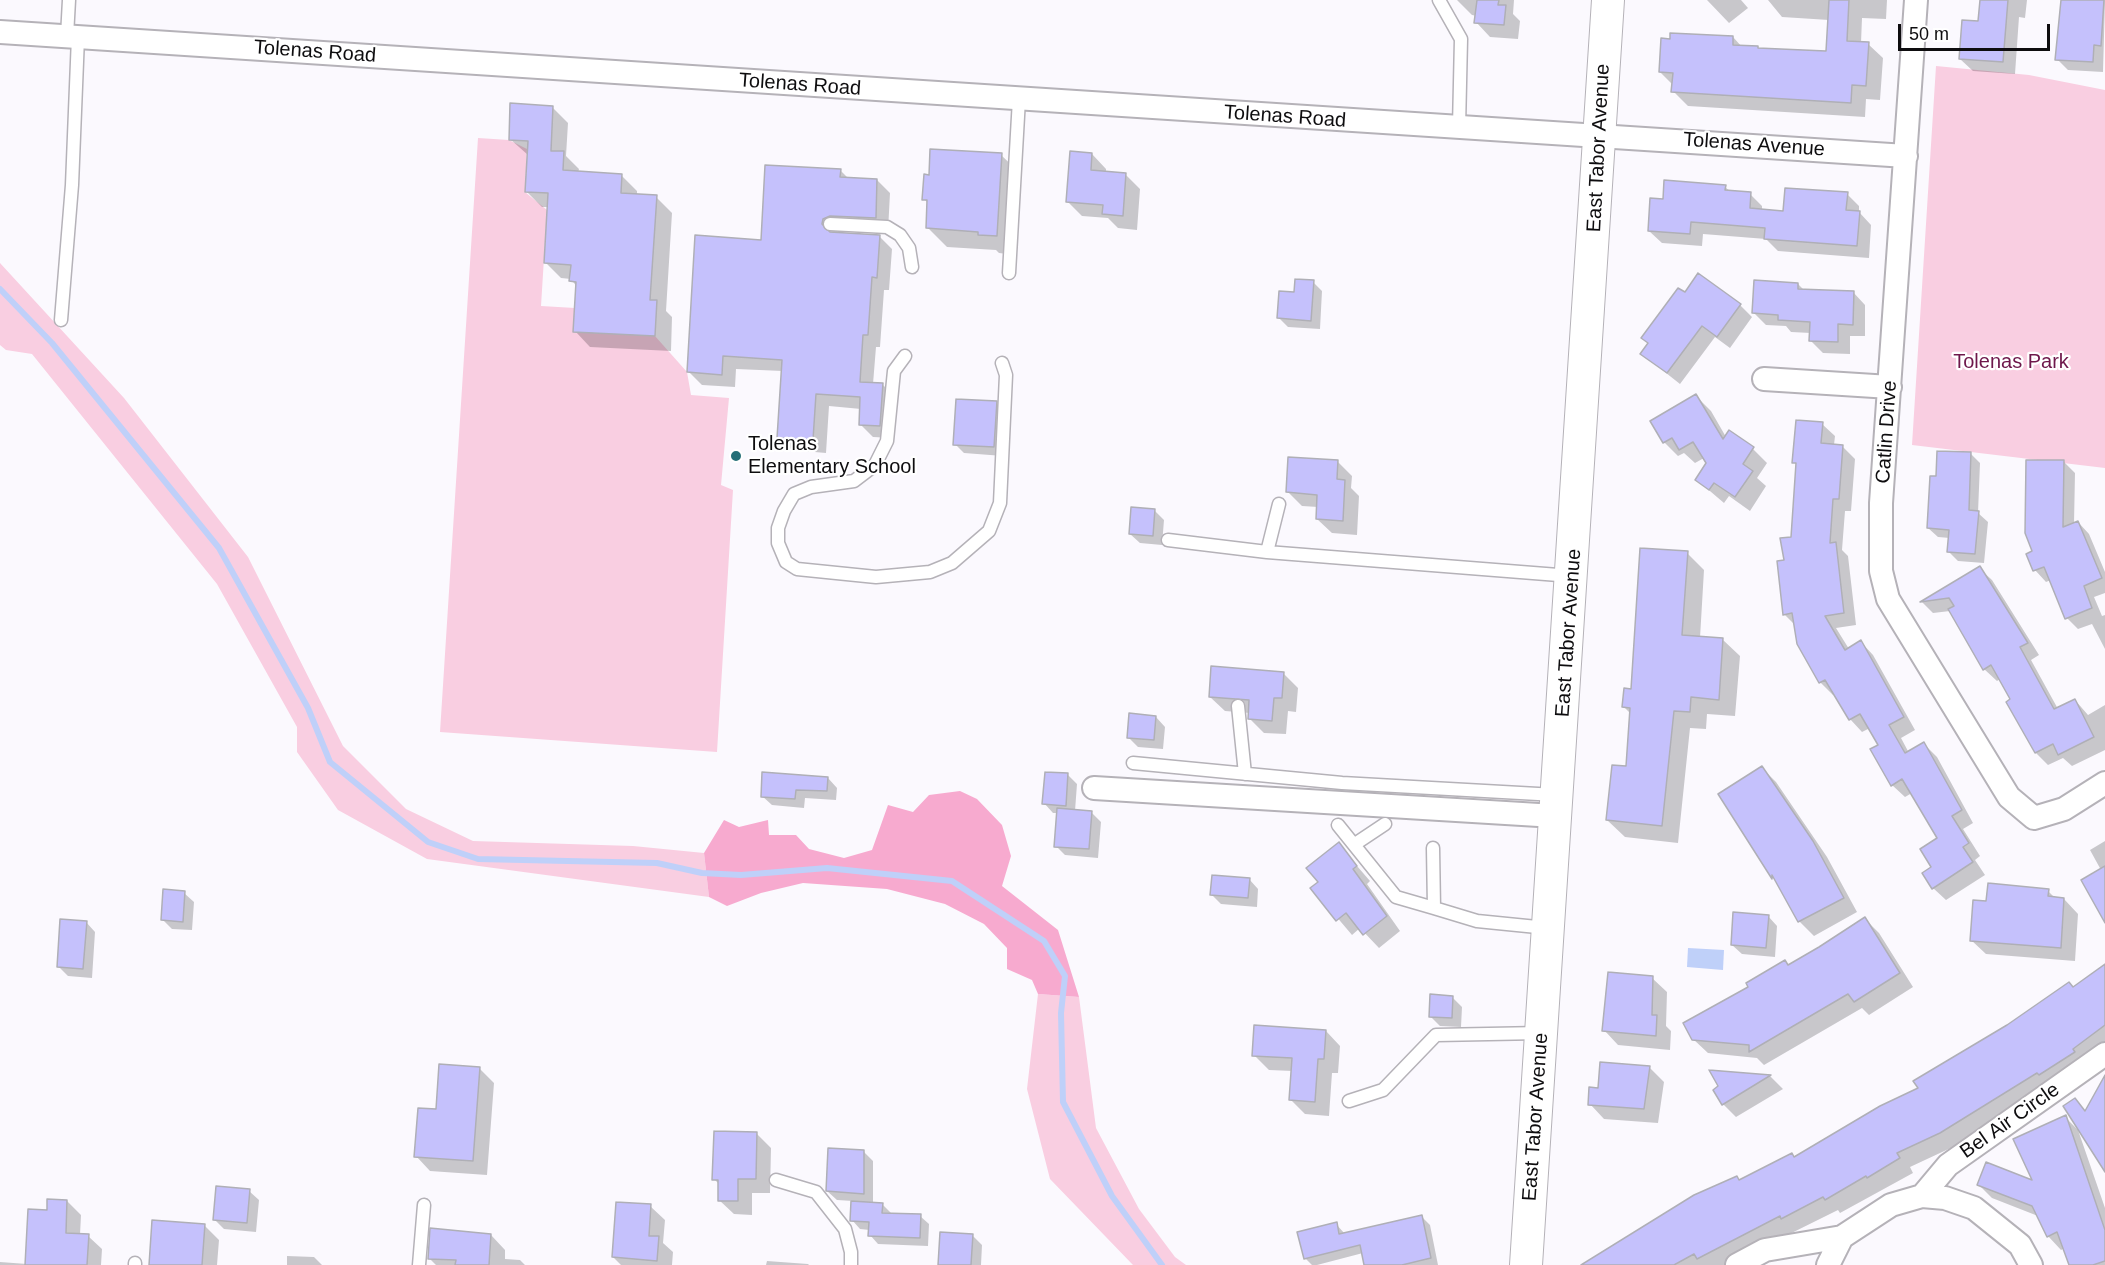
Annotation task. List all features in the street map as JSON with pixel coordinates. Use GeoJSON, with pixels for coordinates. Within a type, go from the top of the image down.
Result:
{"type":"FeatureCollection","features":[{"type":"Feature","properties":{"kind":"main road","name":"East Tabor Avenue"},"geometry":{"type":"LineString","coordinates":[[1526,1265],[1608,0]]}},
{"type":"Feature","properties":{"kind":"street","name":"Catlin Drive"},"geometry":{"type":"LineString","coordinates":[[1916,0],[1881,502],[1881,571],[1888,599],[1900,622],[2009,797],[2034,818],[2064,809],[2105,783]]}},
{"type":"Feature","properties":{"kind":"street","name":"Tolenas Road"},"geometry":{"type":"LineString","coordinates":[[0,32],[1019,99],[1601,134]]}},
{"type":"Feature","properties":{"kind":"street","name":"Tolenas Avenue"},"geometry":{"type":"LineString","coordinates":[[1601,134],[1906,156]]}},
{"type":"Feature","properties":{"kind":"street"},"geometry":{"type":"LineString","coordinates":[[1764,379],[1890,387]]}},
{"type":"Feature","properties":{"kind":"street"},"geometry":{"type":"LineString","coordinates":[[1094,788],[1556,806]]}},
{"type":"Feature","properties":{"kind":"street","name":"Bel Air Circle"},"geometry":{"type":"LineString","coordinates":[[1922,1196],[1948,1165],[2105,1054]]}},
{"type":"Feature","properties":{"kind":"street"},"geometry":{"type":"LineString","coordinates":[[1737,1265],[1765,1250],[1842,1237],[1892,1205],[1922,1196],[1946,1198],[1974,1208],[2020,1245],[2031,1265]]}},
{"type":"Feature","properties":{"kind":"street"},"geometry":{"type":"LineString","coordinates":[[1828,1265],[1842,1237]]}},
{"type":"Feature","properties":{"kind":"lane"},"geometry":{"type":"LineString","coordinates":[[61,320],[72,184],[73,36],[69,0]]}},
{"type":"Feature","properties":{"kind":"lane"},"geometry":{"type":"LineString","coordinates":[[1439,0],[1461,39],[1459,127]]}},
{"type":"Feature","properties":{"kind":"lane"},"geometry":{"type":"LineString","coordinates":[[1009,273],[1019,99]]}},
{"type":"Feature","properties":{"kind":"lane"},"geometry":{"type":"LineString","coordinates":[[830,224],[887,227],[900,235],[909,248],[912,267]]}},
{"type":"Feature","properties":{"kind":"lane"},"geometry":{"type":"LineString","coordinates":[[905,356],[894,371],[887,441],[875,465],[854,481],[811,487],[794,494],[784,511],[778,528],[778,543],[786,562],[797,569],[876,577],[930,572],[952,563],[989,531],[1000,503],[1006,375],[1002,363]]}},
{"type":"Feature","properties":{"kind":"lane"},"geometry":{"type":"LineString","coordinates":[[1267,552],[1279,504]]}},
{"type":"Feature","properties":{"kind":"lane"},"geometry":{"type":"LineString","coordinates":[[1168,540],[1267,552],[1572,576]]}},
{"type":"Feature","properties":{"kind":"lane"},"geometry":{"type":"LineString","coordinates":[[1238,706],[1245,774]]}},
{"type":"Feature","properties":{"kind":"lane"},"geometry":{"type":"LineString","coordinates":[[1133,763],[1556,806]]}},
{"type":"Feature","properties":{"kind":"lane"},"geometry":{"type":"LineString","coordinates":[[1355,844],[1385,824]]}},
{"type":"Feature","properties":{"kind":"lane"},"geometry":{"type":"LineString","coordinates":[[1338,825],[1396,897],[1478,921],[1548,928]]}},
{"type":"Feature","properties":{"kind":"lane"},"geometry":{"type":"LineString","coordinates":[[1433,848],[1434,908]]}},
{"type":"Feature","properties":{"kind":"lane"},"geometry":{"type":"LineString","coordinates":[[1349,1101],[1383,1090],[1436,1035],[1542,1033]]}},
{"type":"Feature","properties":{"kind":"lane"},"geometry":{"type":"LineString","coordinates":[[776,1180],[816,1192],[845,1229],[851,1252],[851,1265]]}},
{"type":"Feature","properties":{"kind":"lane"},"geometry":{"type":"LineString","coordinates":[[419,1265],[424,1205]]}},
{"type":"Feature","properties":{"kind":"green space","name":"Tolenas Park"},"geometry":{"type":"Polygon","coordinates":[[[1936,66],[2029,75],[2105,90],[2105,468],[1912,445],[1936,66]]]}},
{"type":"Feature","properties":{"kind":"green space"},"geometry":{"type":"Polygon","coordinates":[[[478,138],[509,140],[527,149],[525,192],[547,210],[541,306],[575,308],[573,332],[655,336],[687,372],[691,395],[729,398],[721,485],[733,490],[717,752],[440,732],[478,138]]]}},
{"type":"Feature","properties":{"kind":"green space"},"geometry":{"type":"Polygon","coordinates":[[[0,263],[124,398],[248,557],[343,746],[406,809],[473,841],[633,846],[704,853],[709,897],[427,859],[338,810],[297,752],[297,727],[217,584],[32,354],[6,350],[0,345],[0,263]]]}},
{"type":"Feature","properties":{"kind":"green space"},"geometry":{"type":"Polygon","coordinates":[[[1038,994],[1079,997],[1096,1128],[1139,1209],[1175,1257],[1186,1265],[1133,1265],[1050,1179],[1027,1089],[1038,994]]]}},
{"type":"Feature","properties":{"kind":"shaded area"},"geometry":{"type":"Polygon","coordinates":[[[960,791],[977,799],[1002,825],[1011,856],[1002,886],[1058,930],[1079,997],[1038,994],[1032,980],[1007,969],[1007,948],[984,924],[945,904],[887,889],[803,883],[761,893],[727,906],[709,897],[704,853],[724,820],[739,827],[768,820],[769,835],[796,835],[809,849],[844,858],[872,850],[888,805],[913,812],[929,795],[960,791]]]}},
{"type":"Feature","properties":{"kind":"water"},"geometry":{"type":"Polygon","coordinates":[[[1688,948],[1724,950],[1723,970],[1687,967],[1688,948]]]}},
{"type":"Feature","properties":{"kind":"building"},"geometry":{"type":"Polygon","coordinates":[[[1477,0],[1499,0],[1498,5],[1506,5],[1504,25],[1474,23],[1477,0]]]}},
{"type":"Feature","properties":{"kind":"building"},"geometry":{"type":"Polygon","coordinates":[[[1829,0],[1849,0],[1847,41],[1869,42],[1866,86],[1852,85],[1851,103],[1671,92],[1673,73],[1659,72],[1661,38],[1670,39],[1670,33],[1733,36],[1733,45],[1758,46],[1758,48],[1826,51],[1829,0]]]}},
{"type":"Feature","properties":{"kind":"building"},"geometry":{"type":"Polygon","coordinates":[[[1980,0],[2008,0],[2003,62],[1959,59],[1962,20],[1978,21],[1980,0]]]}},
{"type":"Feature","properties":{"kind":"building"},"geometry":{"type":"Polygon","coordinates":[[[2061,0],[2104,0],[2101,46],[2094,45],[2093,62],[2055,60],[2061,0]]]}},
{"type":"Feature","properties":{"kind":"building"},"geometry":{"type":"Polygon","coordinates":[[[510,103],[553,106],[551,151],[564,151],[563,170],[622,174],[621,193],[657,195],[650,300],[657,300],[655,336],[573,332],[576,282],[569,281],[571,265],[544,263],[548,193],[525,192],[528,141],[509,140],[510,103]]]}},
{"type":"Feature","properties":{"kind":"building"},"geometry":{"type":"Polygon","coordinates":[[[930,149],[1002,153],[997,236],[978,235],[978,232],[926,228],[927,200],[922,200],[924,174],[929,175],[930,149]]]}},
{"type":"Feature","properties":{"kind":"building"},"geometry":{"type":"Polygon","coordinates":[[[1070,151],[1092,153],[1091,170],[1126,173],[1123,216],[1102,214],[1103,205],[1066,202],[1070,151]]]}},
{"type":"Feature","properties":{"kind":"building"},"geometry":{"type":"Polygon","coordinates":[[[765,165],[841,169],[840,177],[877,179],[876,218],[830,216],[823,219],[822,224],[830,232],[880,235],[877,278],[872,277],[868,335],[863,335],[860,382],[883,383],[880,426],[859,425],[860,397],[816,394],[813,440],[777,438],[782,360],[723,356],[722,375],[687,372],[695,235],[761,240],[765,165]]]}},
{"type":"Feature","properties":{"kind":"building"},"geometry":{"type":"Polygon","coordinates":[[[1664,180],[1726,185],[1725,190],[1751,192],[1750,208],[1783,211],[1785,188],[1848,192],[1846,210],[1860,211],[1857,246],[1764,239],[1765,228],[1691,222],[1690,234],[1648,231],[1650,198],[1663,199],[1664,180]]]}},
{"type":"Feature","properties":{"kind":"building"},"geometry":{"type":"Polygon","coordinates":[[[1698,273],[1741,304],[1717,337],[1702,326],[1667,373],[1640,354],[1648,343],[1641,338],[1678,288],[1685,292],[1698,273]]]}},
{"type":"Feature","properties":{"kind":"building"},"geometry":{"type":"Polygon","coordinates":[[[1295,279],[1314,280],[1311,321],[1277,318],[1279,291],[1294,292],[1295,279]]]}},
{"type":"Feature","properties":{"kind":"building"},"geometry":{"type":"Polygon","coordinates":[[[1754,280],[1798,283],[1798,289],[1854,291],[1853,325],[1838,324],[1838,342],[1809,341],[1810,322],[1778,320],[1778,315],[1752,313],[1754,280]]]}},
{"type":"Feature","properties":{"kind":"building"},"geometry":{"type":"Polygon","coordinates":[[[1696,394],[1723,439],[1729,430],[1754,447],[1743,464],[1753,471],[1735,497],[1714,483],[1709,490],[1695,480],[1706,463],[1693,442],[1679,450],[1672,438],[1663,443],[1650,421],[1696,394]]]}},
{"type":"Feature","properties":{"kind":"building"},"geometry":{"type":"Polygon","coordinates":[[[956,399],[997,401],[994,447],[953,445],[956,399]]]}},
{"type":"Feature","properties":{"kind":"building"},"geometry":{"type":"Polygon","coordinates":[[[1796,420],[1823,422],[1821,443],[1843,445],[1839,499],[1833,499],[1830,543],[1836,542],[1844,613],[1825,616],[1845,650],[1861,640],[1904,717],[1889,725],[1905,753],[1924,742],[1962,810],[1952,816],[1969,843],[1963,847],[1973,862],[1932,889],[1922,873],[1931,867],[1920,849],[1937,838],[1902,779],[1891,786],[1870,749],[1878,745],[1860,714],[1849,720],[1825,680],[1819,683],[1797,644],[1792,613],[1783,615],[1777,561],[1784,560],[1780,538],[1791,537],[1796,463],[1792,463],[1796,420]]]}},
{"type":"Feature","properties":{"kind":"building"},"geometry":{"type":"Polygon","coordinates":[[[1937,451],[1971,452],[1969,510],[1979,511],[1975,554],[1947,552],[1949,530],[1927,528],[1930,476],[1936,476],[1937,451]]]}},
{"type":"Feature","properties":{"kind":"building"},"geometry":{"type":"Polygon","coordinates":[[[1288,457],[1338,460],[1337,479],[1345,480],[1343,521],[1316,519],[1317,495],[1286,492],[1288,457]]]}},
{"type":"Feature","properties":{"kind":"building"},"geometry":{"type":"Polygon","coordinates":[[[2026,460],[2064,460],[2063,527],[2078,521],[2102,578],[2084,586],[2092,608],[2065,619],[2044,567],[2033,571],[2026,554],[2032,551],[2025,533],[2026,460]]]}},
{"type":"Feature","properties":{"kind":"building"},"geometry":{"type":"Polygon","coordinates":[[[1131,507],[1155,509],[1153,536],[1129,534],[1131,507]]]}},
{"type":"Feature","properties":{"kind":"building"},"geometry":{"type":"Polygon","coordinates":[[[1640,548],[1688,551],[1682,635],[1723,638],[1719,700],[1691,697],[1690,712],[1674,711],[1662,826],[1606,820],[1612,765],[1626,766],[1630,708],[1622,707],[1624,688],[1631,689],[1640,548]]]}},
{"type":"Feature","properties":{"kind":"building"},"geometry":{"type":"Polygon","coordinates":[[[1980,566],[2028,643],[2020,647],[2054,709],[2075,699],[2094,737],[2058,755],[2053,744],[2035,753],[2006,702],[2010,699],[1991,665],[1983,670],[1948,609],[1954,606],[1949,598],[1920,602],[1980,566]]]}},
{"type":"Feature","properties":{"kind":"building"},"geometry":{"type":"Polygon","coordinates":[[[1211,666],[1284,672],[1282,698],[1274,698],[1272,721],[1248,719],[1249,700],[1209,697],[1211,666]]]}},
{"type":"Feature","properties":{"kind":"building"},"geometry":{"type":"Polygon","coordinates":[[[1129,713],[1156,716],[1154,740],[1127,738],[1129,713]]]}},
{"type":"Feature","properties":{"kind":"building"},"geometry":{"type":"Polygon","coordinates":[[[1762,766],[1813,841],[1844,898],[1798,922],[1772,875],[1772,879],[1718,794],[1762,766]]]}},
{"type":"Feature","properties":{"kind":"building"},"geometry":{"type":"Polygon","coordinates":[[[762,772],[828,777],[827,791],[796,790],[795,799],[761,797],[762,772]]]}},
{"type":"Feature","properties":{"kind":"building"},"geometry":{"type":"Polygon","coordinates":[[[1045,772],[1068,773],[1066,806],[1042,804],[1045,772]]]}},
{"type":"Feature","properties":{"kind":"building"},"geometry":{"type":"Polygon","coordinates":[[[1057,808],[1092,811],[1089,849],[1054,847],[1057,808]]]}},
{"type":"Feature","properties":{"kind":"building"},"geometry":{"type":"Polygon","coordinates":[[[1339,842],[1357,866],[1353,869],[1387,916],[1363,935],[1346,913],[1336,921],[1310,888],[1318,882],[1306,868],[1339,842]]]}},
{"type":"Feature","properties":{"kind":"building"},"geometry":{"type":"Polygon","coordinates":[[[2105,866],[2105,923],[2081,880],[2105,866]]]}},
{"type":"Feature","properties":{"kind":"building"},"geometry":{"type":"Polygon","coordinates":[[[1212,875],[1250,878],[1248,898],[1210,895],[1212,875]]]}},
{"type":"Feature","properties":{"kind":"building"},"geometry":{"type":"Polygon","coordinates":[[[1988,883],[2049,889],[2048,896],[2064,898],[2061,948],[1970,941],[1973,900],[1986,901],[1988,883]]]}},
{"type":"Feature","properties":{"kind":"building"},"geometry":{"type":"Polygon","coordinates":[[[163,889],[185,891],[183,922],[161,920],[163,889]]]}},
{"type":"Feature","properties":{"kind":"building"},"geometry":{"type":"Polygon","coordinates":[[[1733,912],[1769,915],[1766,948],[1731,945],[1733,912]]]}},
{"type":"Feature","properties":{"kind":"building"},"geometry":{"type":"Polygon","coordinates":[[[1865,917],[1900,973],[1854,1002],[1848,994],[1749,1052],[1749,1045],[1692,1040],[1683,1023],[1748,987],[1746,983],[1785,960],[1788,965],[1865,917]]]}},
{"type":"Feature","properties":{"kind":"building"},"geometry":{"type":"Polygon","coordinates":[[[60,919],[87,921],[83,969],[57,967],[60,919]]]}},
{"type":"Feature","properties":{"kind":"building"},"geometry":{"type":"Polygon","coordinates":[[[2105,964],[2105,1025],[2073,1049],[2075,1052],[1940,1133],[1897,1153],[1900,1158],[1867,1178],[1866,1176],[1825,1200],[1823,1197],[1781,1219],[1780,1216],[1697,1259],[1694,1254],[1674,1265],[1581,1265],[1694,1195],[1737,1176],[1739,1180],[1792,1153],[1794,1157],[1880,1106],[1918,1088],[1913,1081],[2007,1025],[2069,982],[2073,987],[2105,964]]]}},
{"type":"Feature","properties":{"kind":"building"},"geometry":{"type":"Polygon","coordinates":[[[1608,972],[1653,976],[1652,1015],[1657,1015],[1656,1036],[1602,1031],[1608,972]]]}},
{"type":"Feature","properties":{"kind":"building"},"geometry":{"type":"Polygon","coordinates":[[[1430,994],[1453,996],[1452,1018],[1429,1017],[1430,994]]]}},
{"type":"Feature","properties":{"kind":"building"},"geometry":{"type":"Polygon","coordinates":[[[1254,1025],[1326,1030],[1324,1059],[1318,1059],[1315,1102],[1289,1100],[1292,1058],[1252,1056],[1254,1025]]]}},
{"type":"Feature","properties":{"kind":"building"},"geometry":{"type":"Polygon","coordinates":[[[1600,1062],[1650,1066],[1644,1109],[1588,1105],[1589,1087],[1598,1088],[1600,1062]]]}},
{"type":"Feature","properties":{"kind":"building"},"geometry":{"type":"Polygon","coordinates":[[[439,1064],[480,1067],[473,1161],[414,1157],[418,1108],[436,1109],[439,1064]]]}},
{"type":"Feature","properties":{"kind":"building"},"geometry":{"type":"Polygon","coordinates":[[[1709,1070],[1771,1075],[1722,1105],[1713,1090],[1718,1086],[1709,1070]]]}},
{"type":"Feature","properties":{"kind":"building"},"geometry":{"type":"Polygon","coordinates":[[[2105,1075],[2105,1172],[2063,1106],[2075,1098],[2085,1111],[2105,1075]]]}},
{"type":"Feature","properties":{"kind":"building"},"geometry":{"type":"Polygon","coordinates":[[[2066,1115],[2105,1230],[2105,1261],[2093,1265],[2069,1265],[2057,1232],[2047,1237],[2032,1206],[1977,1185],[1986,1162],[2032,1180],[2013,1139],[2066,1115]]]}},
{"type":"Feature","properties":{"kind":"building"},"geometry":{"type":"Polygon","coordinates":[[[714,1131],[757,1132],[756,1179],[738,1179],[738,1201],[718,1201],[718,1180],[712,1180],[714,1131]]]}},
{"type":"Feature","properties":{"kind":"building"},"geometry":{"type":"Polygon","coordinates":[[[828,1148],[864,1150],[864,1194],[826,1191],[828,1148]]]}},
{"type":"Feature","properties":{"kind":"building"},"geometry":{"type":"Polygon","coordinates":[[[216,1186],[250,1189],[247,1223],[213,1220],[216,1186]]]}},
{"type":"Feature","properties":{"kind":"building"},"geometry":{"type":"Polygon","coordinates":[[[47,1199],[67,1200],[66,1233],[89,1234],[87,1265],[25,1265],[28,1209],[47,1210],[47,1199]]]}},
{"type":"Feature","properties":{"kind":"building"},"geometry":{"type":"Polygon","coordinates":[[[851,1201],[883,1203],[882,1213],[921,1214],[920,1238],[868,1236],[869,1222],[850,1221],[851,1201]]]}},
{"type":"Feature","properties":{"kind":"building"},"geometry":{"type":"Polygon","coordinates":[[[616,1202],[651,1204],[649,1236],[659,1236],[657,1261],[612,1257],[616,1202]]]}},
{"type":"Feature","properties":{"kind":"building"},"geometry":{"type":"Polygon","coordinates":[[[1422,1215],[1431,1258],[1402,1265],[1364,1265],[1360,1245],[1304,1259],[1297,1232],[1337,1222],[1339,1234],[1422,1215]]]}},
{"type":"Feature","properties":{"kind":"building"},"geometry":{"type":"Polygon","coordinates":[[[152,1220],[205,1224],[202,1265],[149,1265],[152,1220]]]}},
{"type":"Feature","properties":{"kind":"building"},"geometry":{"type":"Polygon","coordinates":[[[430,1228],[491,1234],[489,1265],[455,1265],[456,1260],[428,1259],[430,1228]]]}},
{"type":"Feature","properties":{"kind":"building"},"geometry":{"type":"Polygon","coordinates":[[[940,1232],[973,1234],[971,1265],[938,1265],[940,1232]]]}},
{"type":"Feature","properties":{"kind":"waterway"},"geometry":{"type":"LineString","coordinates":[[0,289],[52,343],[219,548],[308,708],[330,762],[428,842],[478,859],[657,863],[702,873],[741,875],[827,868],[952,881],[1044,941],[1065,976],[1061,1013],[1063,1102],[1112,1196],[1162,1265]]}},
{"type":"Feature","properties":{"kind":"place","name":"Tolenas Elementary School"},"geometry":{"type":"Point","coordinates":[736,456]}}]}
